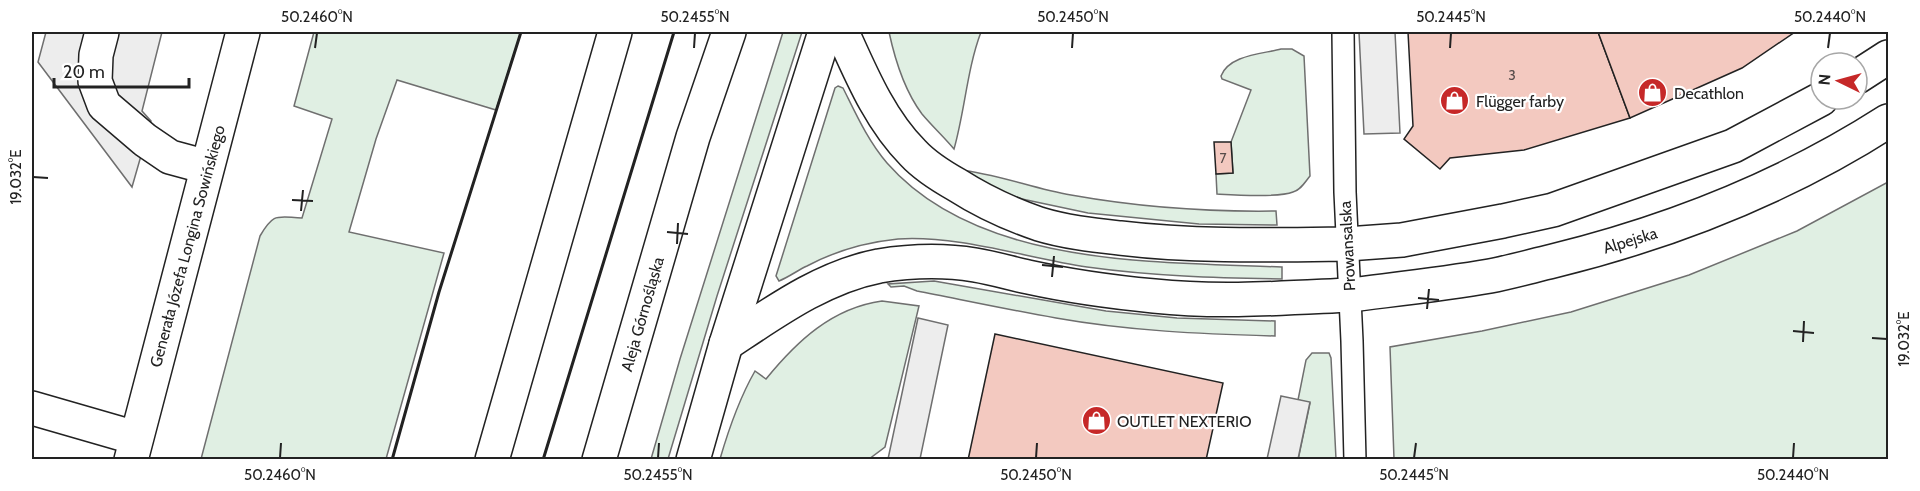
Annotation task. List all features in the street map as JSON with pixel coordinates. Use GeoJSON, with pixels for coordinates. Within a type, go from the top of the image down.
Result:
{"type":"FeatureCollection","features":[{"type":"Feature","properties":{"kind":"main road"},"geometry":{"type":"LineString","coordinates":[[102,32],[96,55],[95,81],[104,105],[146,140],[171,157],[207,167]]}},
{"type":"Feature","properties":{"kind":"main road","name":"Generała Józefa Longina Sowińskiego"},"geometry":{"type":"LineString","coordinates":[[133,449],[243,32]]}},
{"type":"Feature","properties":{"kind":"main road"},"geometry":{"type":"LineString","coordinates":[[492,459],[615,32]]}},
{"type":"Feature","properties":{"kind":"main road","name":"Aleja Górnośląska"},"geometry":{"type":"LineString","coordinates":[[599,459],[693,137],[729,32]]}},
{"type":"Feature","properties":{"kind":"main road"},"geometry":{"type":"LineString","coordinates":[[693,459],[726,344],[825,32]]}},
{"type":"Feature","properties":{"kind":"main road"},"geometry":{"type":"LineString","coordinates":[[842,32],[889,125],[913,153],[934,171],[982,201],[1040,224],[1085,235],[1158,243],[1274,246],[1347,244],[1402,240],[1503,221],[1553,210],[1733,146],[1809,105]]}},
{"type":"Feature","properties":{"kind":"main road"},"geometry":{"type":"LineString","coordinates":[[1869,69],[1888,57]]}},
{"type":"Feature","properties":{"kind":"main road","name":"Alpejska"},"geometry":{"type":"LineString","coordinates":[[726,344],[785,305],[816,288],[879,266],[938,261],[974,265],[1028,277],[1155,297],[1224,299],[1350,295],[1491,276],[1595,250],[1670,228],[1766,189],[1888,121]]}},
{"type":"Feature","properties":{"kind":"main road"},"geometry":{"type":"LineString","coordinates":[[32,408],[133,449]]}},
{"type":"Feature","properties":{"kind":"lane","name":"Prowansalska"},"geometry":{"type":"LineString","coordinates":[[1343,32],[1344,192],[1355,459]]}},
{"type":"Feature","properties":{"kind":"green space"},"geometry":{"type":"Polygon","coordinates":[[[314,32],[521,32],[496,110],[397,80],[376,139],[349,232],[444,253],[386,459],[201,459],[260,236],[273,219],[302,218],[332,119],[294,106],[314,32]]]}},
{"type":"Feature","properties":{"kind":"green space"},"geometry":{"type":"Polygon","coordinates":[[[783,32],[802,32],[717,296],[668,459],[651,459],[680,359],[783,32]]]}},
{"type":"Feature","properties":{"kind":"green space"},"geometry":{"type":"Polygon","coordinates":[[[889,32],[981,32],[972,60],[954,149],[922,114],[910,95],[897,64],[889,32]]]}},
{"type":"Feature","properties":{"kind":"green space"},"geometry":{"type":"Polygon","coordinates":[[[1281,49],[1292,49],[1304,56],[1310,176],[1298,190],[1286,194],[1256,196],[1217,194],[1216,174],[1233,173],[1231,142],[1251,90],[1222,79],[1221,76],[1225,69],[1238,60],[1281,49]]]}},
{"type":"Feature","properties":{"kind":"green space"},"geometry":{"type":"Polygon","coordinates":[[[838,86],[843,88],[868,136],[887,163],[925,197],[969,222],[1018,240],[1071,252],[1180,263],[1282,267],[1282,279],[1136,273],[1087,267],[944,240],[898,239],[863,245],[829,256],[779,281],[776,276],[835,88],[838,86]]]}},
{"type":"Feature","properties":{"kind":"green space"},"geometry":{"type":"Polygon","coordinates":[[[959,170],[986,174],[1057,192],[1122,203],[1199,210],[1276,211],[1277,225],[1199,224],[1088,213],[1022,199],[1002,192],[959,170]]]}},
{"type":"Feature","properties":{"kind":"green space"},"geometry":{"type":"Polygon","coordinates":[[[1888,182],[1888,459],[1394,459],[1390,347],[1571,312],[1689,275],[1797,231],[1888,182]]]}},
{"type":"Feature","properties":{"kind":"green space"},"geometry":{"type":"Polygon","coordinates":[[[934,281],[1106,311],[1177,318],[1275,321],[1275,336],[1111,326],[1021,312],[917,291],[904,286],[891,287],[888,284],[934,281]]]}},
{"type":"Feature","properties":{"kind":"green space"},"geometry":{"type":"Polygon","coordinates":[[[882,301],[919,306],[885,447],[869,459],[720,459],[735,414],[755,371],[766,379],[803,339],[817,328],[847,311],[882,301]]]}},
{"type":"Feature","properties":{"kind":"green space"},"geometry":{"type":"Polygon","coordinates":[[[1312,353],[1329,353],[1331,358],[1336,459],[1298,460],[1310,403],[1298,400],[1306,360],[1312,353]]]}},
{"type":"Feature","properties":{"kind":"shaded area"},"geometry":{"type":"Polygon","coordinates":[[[46,32],[162,32],[142,111],[151,121],[132,187],[38,62],[46,32]]]}},
{"type":"Feature","properties":{"kind":"shaded area"},"geometry":{"type":"Polygon","coordinates":[[[1359,32],[1395,32],[1400,133],[1364,134],[1359,32]]]}},
{"type":"Feature","properties":{"kind":"shaded area"},"geometry":{"type":"Polygon","coordinates":[[[918,318],[948,325],[920,459],[888,459],[918,318]]]}},
{"type":"Feature","properties":{"kind":"shaded area"},"geometry":{"type":"Polygon","coordinates":[[[1281,396],[1310,402],[1298,459],[1267,459],[1281,396]]]}},
{"type":"Feature","properties":{"kind":"building"},"geometry":{"type":"Polygon","coordinates":[[[1408,32],[1598,32],[1630,118],[1524,150],[1450,158],[1440,169],[1404,139],[1413,126],[1408,32]]]}},
{"type":"Feature","properties":{"kind":"building","name":"Decathlon"},"geometry":{"type":"Polygon","coordinates":[[[1598,32],[1795,32],[1742,68],[1630,118],[1598,32]]]}},
{"type":"Feature","properties":{"kind":"building"},"geometry":{"type":"Polygon","coordinates":[[[1214,142],[1231,142],[1233,173],[1216,174],[1214,142]]]}},
{"type":"Feature","properties":{"kind":"building","name":"OUTLET NEXTERIO"},"geometry":{"type":"Polygon","coordinates":[[[995,334],[1223,383],[1206,460],[968,460],[995,334]]]}},
{"type":"Feature","properties":{"kind":"wall"},"geometry":{"type":"LineString","coordinates":[[392,460],[439,292],[521,32]]}},
{"type":"Feature","properties":{"kind":"wall"},"geometry":{"type":"LineString","coordinates":[[543,460],[674,32]]}},
{"type":"Feature","properties":{"kind":"place","name":"Decathlon"},"geometry":{"type":"Point","coordinates":[1653,93]}},
{"type":"Feature","properties":{"kind":"place","name":"Flügger farby"},"geometry":{"type":"Point","coordinates":[1455,101]}},
{"type":"Feature","properties":{"kind":"place","name":"OUTLET NEXTERIO"},"geometry":{"type":"Point","coordinates":[1096,421]}}]}
